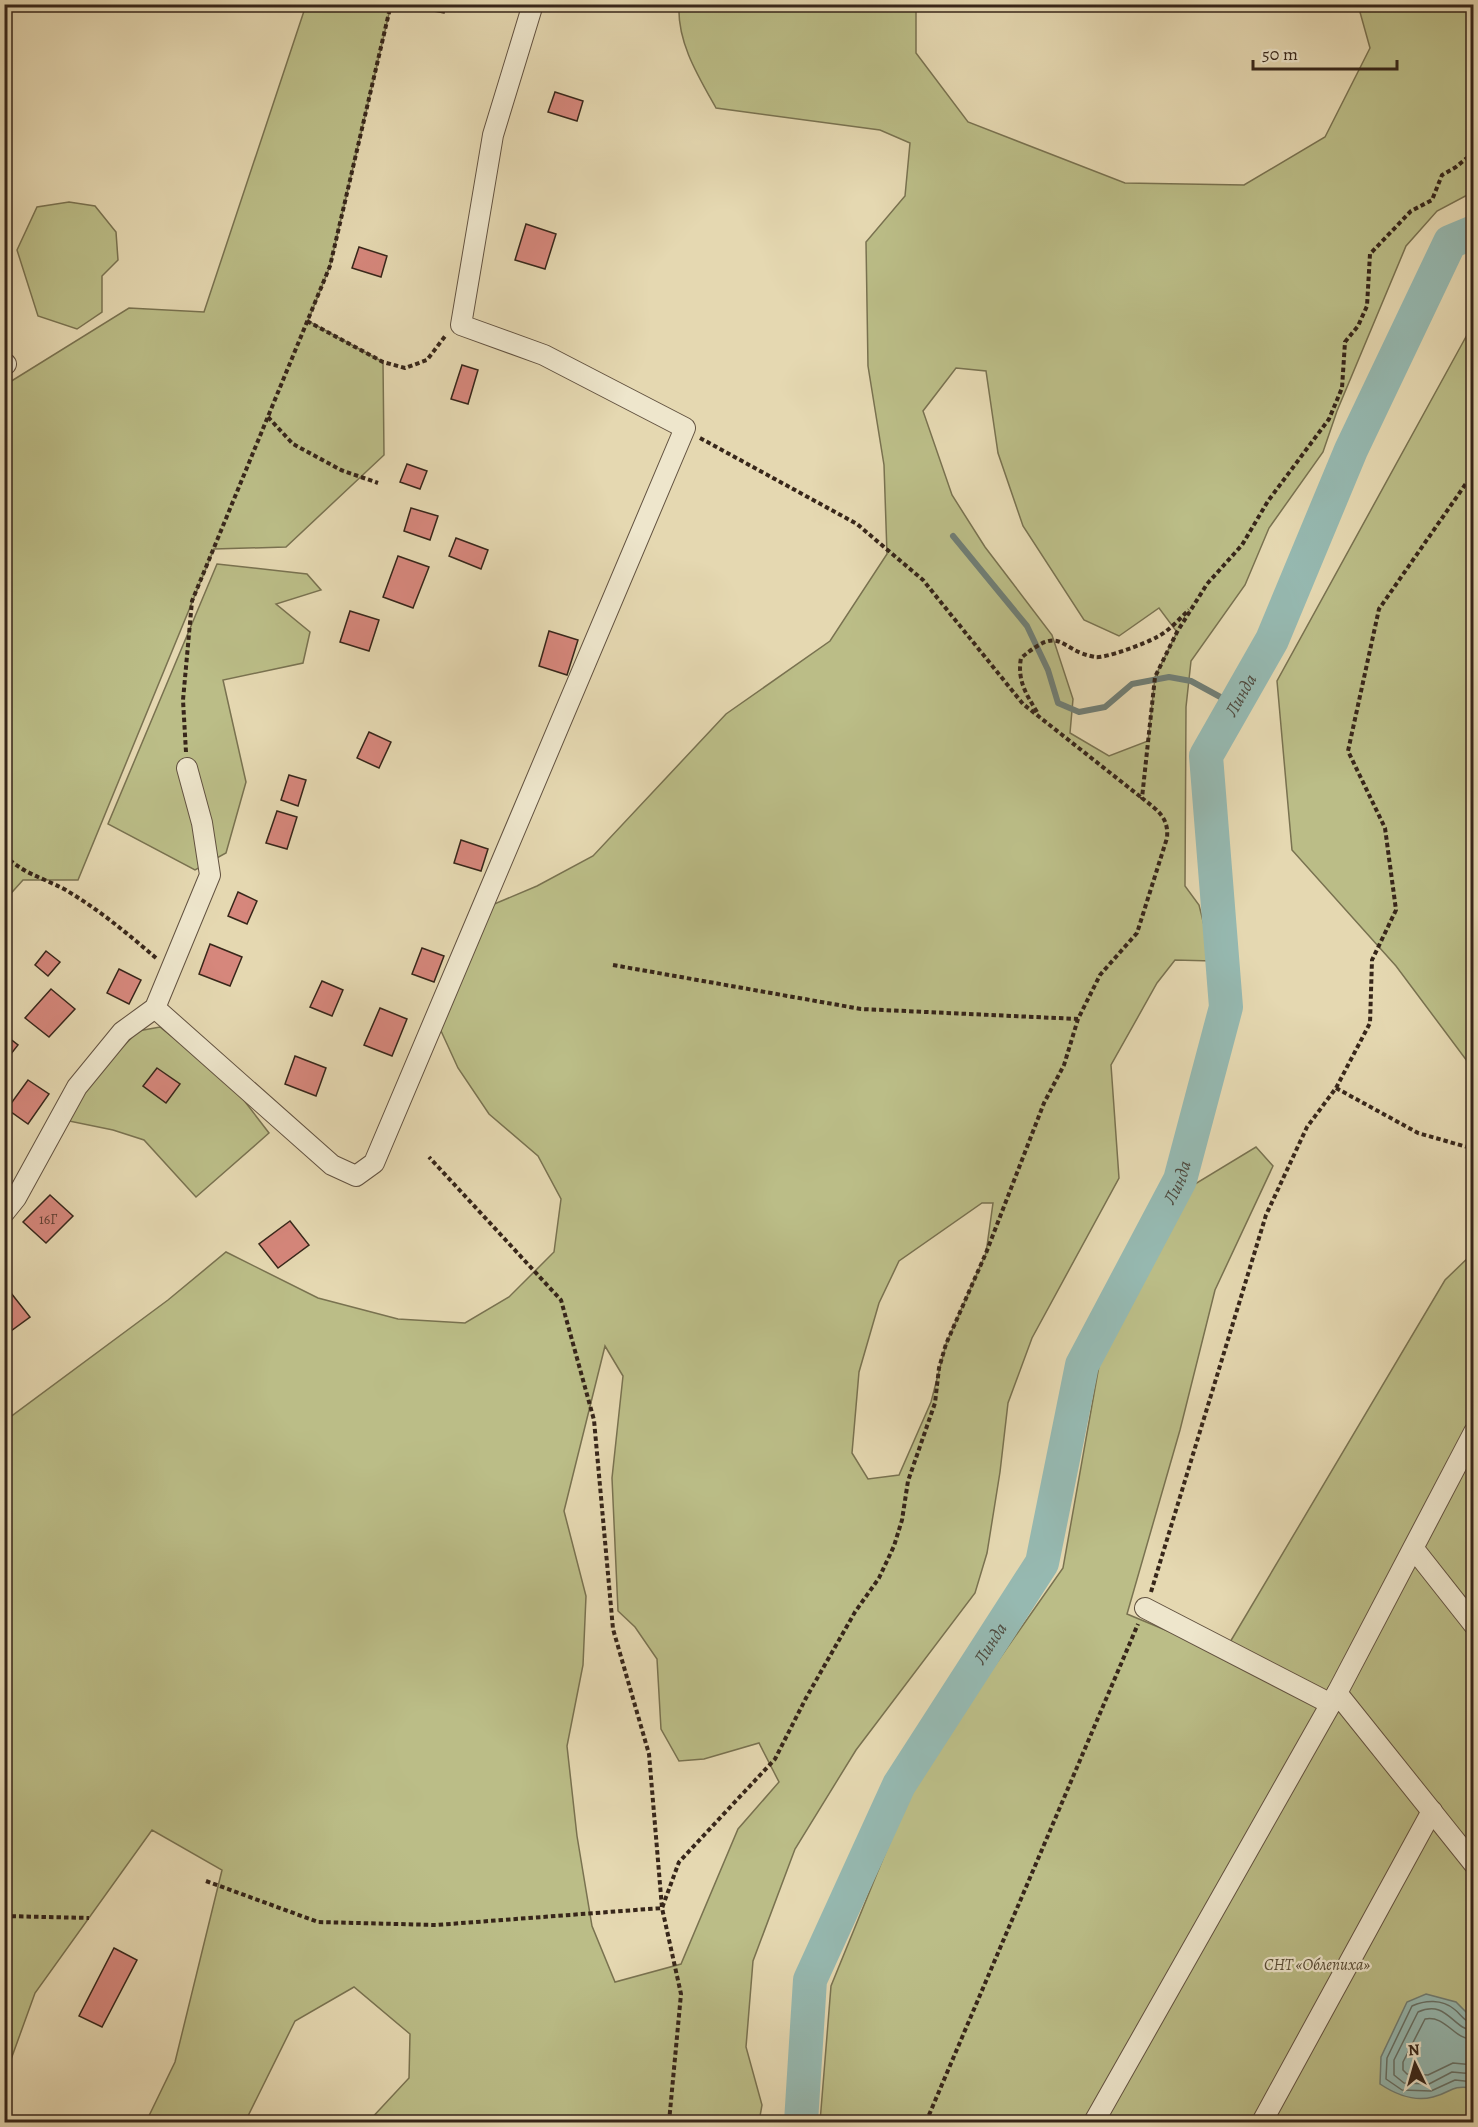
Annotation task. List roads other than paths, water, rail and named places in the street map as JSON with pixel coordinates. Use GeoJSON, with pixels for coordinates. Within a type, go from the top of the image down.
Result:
{"type":"FeatureCollection","features":[{"type":"Feature","properties":{"kind":"street"},"geometry":{"type":"LineString","coordinates":[[155,1008],[332,1165],[357,1176],[374,1163],[685,428],[543,356],[461,324],[493,135],[533,4]]}},
{"type":"Feature","properties":{"kind":"street"},"geometry":{"type":"LineString","coordinates":[[4,1213],[16,1198],[77,1087],[122,1032],[155,1008],[210,875],[202,823],[188,768]]}},
{"type":"Feature","properties":{"kind":"street"},"geometry":{"type":"LineString","coordinates":[[1094,2122],[1334,1698],[1414,1549],[1473,1432]]}},
{"type":"Feature","properties":{"kind":"street"},"geometry":{"type":"LineString","coordinates":[[1414,1549],[1473,1625]]}},
{"type":"Feature","properties":{"kind":"street"},"geometry":{"type":"LineString","coordinates":[[1145,1608],[1334,1698],[1432,1811],[1473,1864]]}},
{"type":"Feature","properties":{"kind":"street"},"geometry":{"type":"LineString","coordinates":[[1262,2122],[1432,1811]]}},
{"type":"Feature","properties":{"kind":"water"},"geometry":{"type":"Polygon","coordinates":[[[1426,1994],[1456,2002],[1473,2019],[1473,2088],[1455,2088],[1433,2097],[1412,2098],[1398,2094],[1380,2084],[1381,2057],[1407,2002],[1426,1994]]]}},
{"type":"Feature","properties":{"kind":"waterway","name":"Линда"},"geometry":{"type":"LineString","coordinates":[[801,2122],[810,1980],[899,1785],[1042,1563],[1082,1365],[1180,1180],[1226,1007],[1206,756],[1272,640],[1351,450],[1450,242],[1474,232]]}},
{"type":"Feature","properties":{"kind":"waterway"},"geometry":{"type":"LineString","coordinates":[[953,536],[1027,626],[1048,670],[1058,703],[1079,712],[1105,707],[1132,684],[1169,677],[1191,681],[1235,705]]}},
{"type":"Feature","properties":{"kind":"park label","name":"СНТ «Облепиха»"},"geometry":{"type":"Point","coordinates":[1317,1964]}}]}
